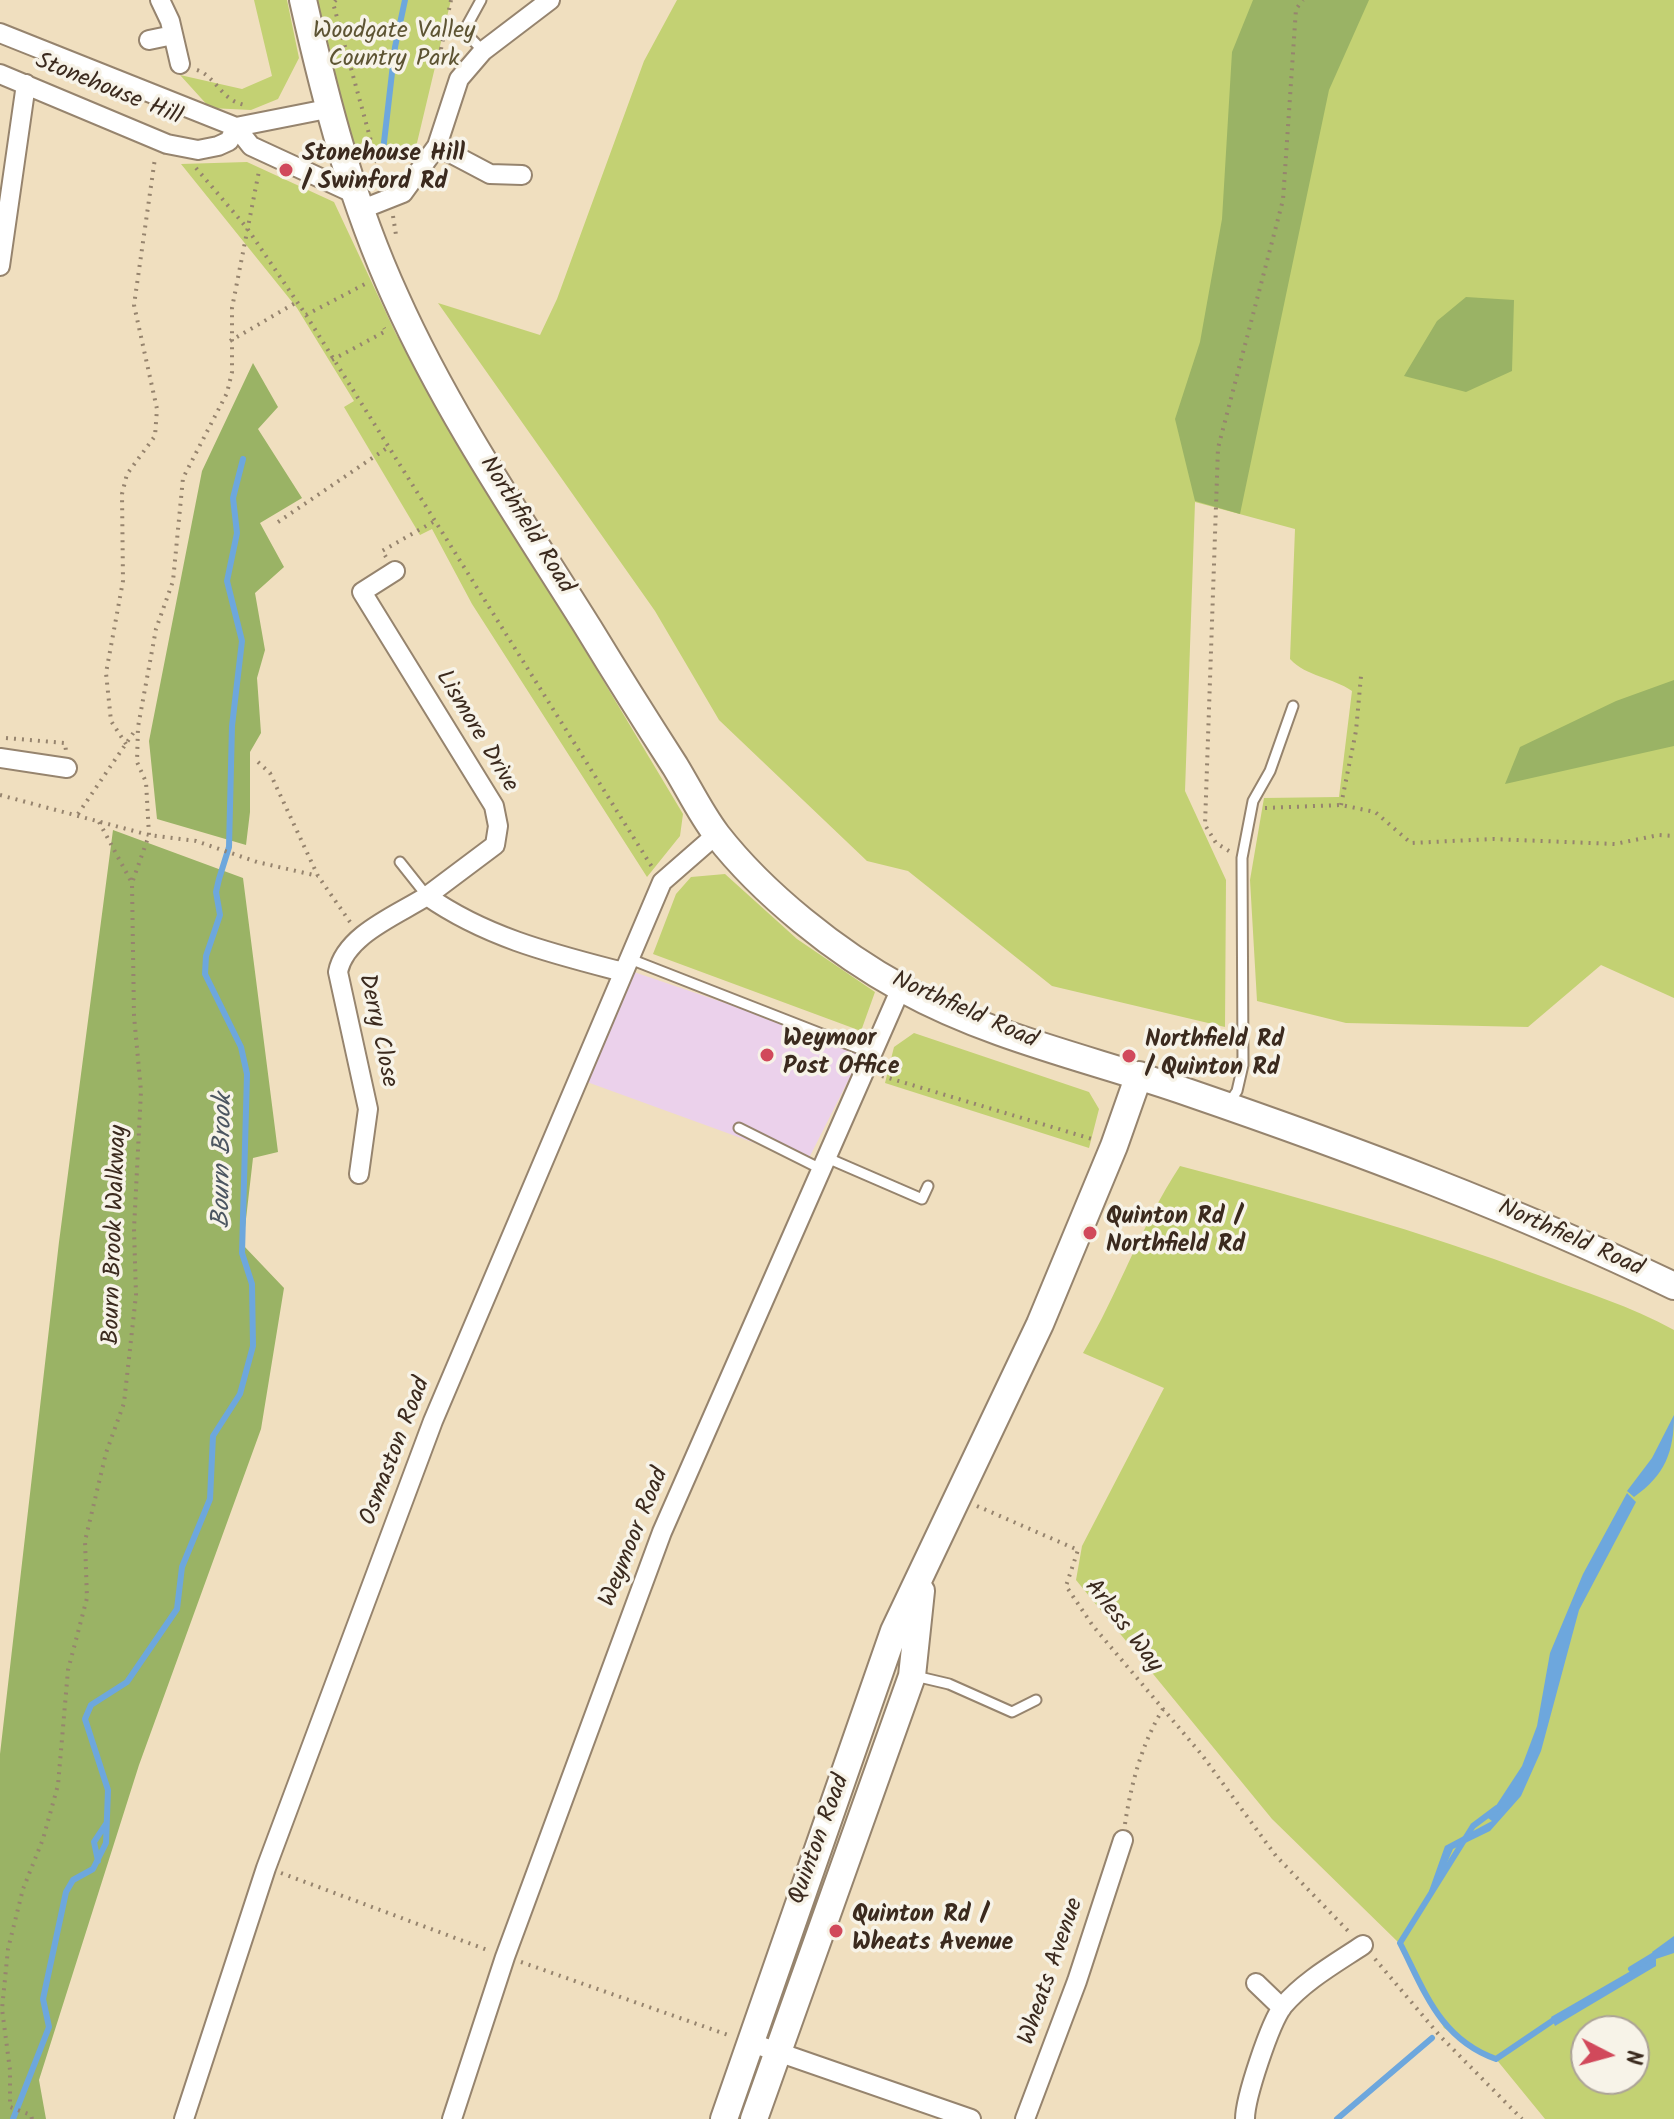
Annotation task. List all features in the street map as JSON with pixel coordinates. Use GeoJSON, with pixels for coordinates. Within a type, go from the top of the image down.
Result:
{"type":"FeatureCollection","features":[{"type":"Feature","properties":{"kind":"street"},"geometry":{"type":"LineString","coordinates":[[160,0],[180,64]]}},
{"type":"Feature","properties":{"kind":"street","name":"Northfield Road"},"geometry":{"type":"LineString","coordinates":[[303,0],[327,109],[358,202],[397,301],[468,435],[717,834],[757,879],[803,921],[901,988],[1031,1044],[1139,1075],[1408,1170],[1603,1252],[1674,1286]]}},
{"type":"Feature","properties":{"kind":"street"},"geometry":{"type":"LineString","coordinates":[[358,202],[403,193],[437,146],[459,79],[483,51],[550,0]]}},
{"type":"Feature","properties":{"kind":"street","name":"Stonehouse Hill"},"geometry":{"type":"LineString","coordinates":[[0,33],[236,127],[251,146],[358,202]]}},
{"type":"Feature","properties":{"kind":"street"},"geometry":{"type":"LineString","coordinates":[[149,40],[173,35]]}},
{"type":"Feature","properties":{"kind":"street","name":"Stonehouse Hill"},"geometry":{"type":"LineString","coordinates":[[0,74],[167,144],[198,150],[229,141],[236,127]]}},
{"type":"Feature","properties":{"kind":"street"},"geometry":{"type":"LineString","coordinates":[[0,266],[26,84]]}},
{"type":"Feature","properties":{"kind":"street","name":"Stonehouse Hill"},"geometry":{"type":"LineString","coordinates":[[236,127],[327,109]]}},
{"type":"Feature","properties":{"kind":"street"},"geometry":{"type":"LineString","coordinates":[[437,146],[490,174],[522,175]]}},
{"type":"Feature","properties":{"kind":"street","name":"Lismore Drive"},"geometry":{"type":"LineString","coordinates":[[395,571],[362,592],[494,806],[498,826],[495,845],[427,896]]}},
{"type":"Feature","properties":{"kind":"street"},"geometry":{"type":"LineString","coordinates":[[0,758],[67,768]]}},
{"type":"Feature","properties":{"kind":"street","name":"Osmaston Road"},"geometry":{"type":"LineString","coordinates":[[184,2119],[266,1868],[433,1421],[662,882],[717,834]]}},
{"type":"Feature","properties":{"kind":"street"},"geometry":{"type":"LineString","coordinates":[[427,896],[460,919],[530,948],[627,965]]}},
{"type":"Feature","properties":{"kind":"street","name":"Derry Close"},"geometry":{"type":"LineString","coordinates":[[359,1174],[368,1109],[338,972],[341,956],[360,938],[427,896]]}},
{"type":"Feature","properties":{"kind":"street","name":"Weymoor Road"},"geometry":{"type":"LineString","coordinates":[[452,2119],[505,1957],[662,1532],[901,988]]}},
{"type":"Feature","properties":{"kind":"street","name":"Quinton Road"},"geometry":{"type":"LineString","coordinates":[[724,2119],[894,1631],[1040,1324],[1114,1146],[1139,1075]]}},
{"type":"Feature","properties":{"kind":"street","name":"Quinton Road"},"geometry":{"type":"LineString","coordinates":[[754,2119],[912,1676],[925,1564]]}},
{"type":"Feature","properties":{"kind":"street","name":"Wheats Avenue"},"geometry":{"type":"LineString","coordinates":[[1025,2119],[1077,1981],[1123,1840]]}},
{"type":"Feature","properties":{"kind":"street"},"geometry":{"type":"LineString","coordinates":[[1245,2119],[1258,2064],[1282,2008],[1317,1976],[1363,1945]]}},
{"type":"Feature","properties":{"kind":"street"},"geometry":{"type":"LineString","coordinates":[[1256,1983],[1282,2008]]}},
{"type":"Feature","properties":{"kind":"street"},"geometry":{"type":"LineString","coordinates":[[749,2042],[971,2119]]}},
{"type":"Feature","properties":{"kind":"lane"},"geometry":{"type":"LineString","coordinates":[[481,0],[464,31],[483,51]]}},
{"type":"Feature","properties":{"kind":"lane"},"geometry":{"type":"LineString","coordinates":[[1227,1106],[1237,1091],[1243,1065],[1242,858],[1253,801],[1270,771],[1293,706]]}},
{"type":"Feature","properties":{"kind":"lane"},"geometry":{"type":"LineString","coordinates":[[400,862],[427,896]]}},
{"type":"Feature","properties":{"kind":"lane"},"geometry":{"type":"LineString","coordinates":[[627,965],[870,1062]]}},
{"type":"Feature","properties":{"kind":"lane"},"geometry":{"type":"LineString","coordinates":[[739,1128],[822,1163],[922,1199],[928,1186]]}},
{"type":"Feature","properties":{"kind":"lane"},"geometry":{"type":"LineString","coordinates":[[912,1676],[949,1684],[1012,1712],[1036,1700]]}},
{"type":"Feature","properties":{"kind":"path"},"geometry":{"type":"LineString","coordinates":[[451,0],[441,49],[459,79]]}},
{"type":"Feature","properties":{"kind":"path"},"geometry":{"type":"LineString","coordinates":[[1242,858],[1216,843],[1205,825],[1218,448],[1283,200],[1296,9],[1303,0]]}},
{"type":"Feature","properties":{"kind":"path"},"geometry":{"type":"LineString","coordinates":[[334,1],[380,176]]}},
{"type":"Feature","properties":{"kind":"path"},"geometry":{"type":"LineString","coordinates":[[180,64],[210,74],[225,97],[247,106],[236,127]]}},
{"type":"Feature","properties":{"kind":"path"},"geometry":{"type":"LineString","coordinates":[[126,744],[111,721],[106,673],[123,581],[122,494],[127,474],[155,436],[157,409],[134,305],[156,152]]}},
{"type":"Feature","properties":{"kind":"path"},"geometry":{"type":"LineString","coordinates":[[189,160],[247,228],[306,315],[433,522],[662,882]]}},
{"type":"Feature","properties":{"kind":"path","name":"Bourn Brook Walkway"},"geometry":{"type":"LineString","coordinates":[[32,2117],[10,2107],[10,2070],[2,2009],[8,1949],[23,1889],[43,1839],[58,1785],[68,1670],[87,1598],[85,1541],[106,1453],[124,1403],[136,1295],[134,1229],[141,1091],[134,1016],[132,883],[149,835],[146,782],[137,762],[138,727],[156,629],[173,581],[183,478],[227,393],[232,372],[230,341],[260,164]]}},
{"type":"Feature","properties":{"kind":"path"},"geometry":{"type":"LineString","coordinates":[[306,315],[365,284],[368,292]]}},
{"type":"Feature","properties":{"kind":"path"},"geometry":{"type":"LineString","coordinates":[[230,341],[297,302]]}},
{"type":"Feature","properties":{"kind":"path"},"geometry":{"type":"LineString","coordinates":[[332,360],[386,331],[381,321]]}},
{"type":"Feature","properties":{"kind":"path"},"geometry":{"type":"LineString","coordinates":[[278,522],[387,448]]}},
{"type":"Feature","properties":{"kind":"path"},"geometry":{"type":"LineString","coordinates":[[395,571],[382,551],[433,522]]}},
{"type":"Feature","properties":{"kind":"path"},"geometry":{"type":"LineString","coordinates":[[1341,805],[1356,731],[1361,676]]}},
{"type":"Feature","properties":{"kind":"path"},"geometry":{"type":"LineString","coordinates":[[78,814],[138,727]]}},
{"type":"Feature","properties":{"kind":"path"},"geometry":{"type":"LineString","coordinates":[[0,738],[65,743]]}},
{"type":"Feature","properties":{"kind":"path"},"geometry":{"type":"LineString","coordinates":[[258,762],[270,773],[318,876],[360,938]]}},
{"type":"Feature","properties":{"kind":"path"},"geometry":{"type":"LineString","coordinates":[[0,795],[149,835],[196,841],[257,862],[318,876]]}},
{"type":"Feature","properties":{"kind":"path"},"geometry":{"type":"LineString","coordinates":[[1262,808],[1341,805],[1375,812],[1411,843],[1493,839],[1615,844],[1659,835],[1674,836]]}},
{"type":"Feature","properties":{"kind":"path"},"geometry":{"type":"LineString","coordinates":[[98,820],[132,883]]}},
{"type":"Feature","properties":{"kind":"path"},"geometry":{"type":"LineString","coordinates":[[870,1062],[1114,1146]]}},
{"type":"Feature","properties":{"kind":"path","name":"Arless Way"},"geometry":{"type":"LineString","coordinates":[[957,1498],[1078,1550],[1066,1586],[1093,1626],[1163,1709]]}},
{"type":"Feature","properties":{"kind":"path"},"geometry":{"type":"LineString","coordinates":[[1123,1840],[1139,1761],[1163,1709],[1202,1755],[1276,1856],[1363,1945],[1440,2036],[1522,2119]]}},
{"type":"Feature","properties":{"kind":"shaded area"},"geometry":{"type":"Polygon","coordinates":[[[634,972],[860,1049],[852,1073],[807,1162],[587,1082],[634,972]]]}},
{"type":"Feature","properties":{"kind":"green space"},"geometry":{"type":"Polygon","coordinates":[[[254,0],[287,0],[299,58],[278,99],[251,110],[210,108],[180,75],[242,89],[272,76],[254,0]]]}},
{"type":"Feature","properties":{"kind":"green space","name":"Woodgate Valley Country Park"},"geometry":{"type":"Polygon","coordinates":[[[317,0],[451,0],[416,147],[398,162],[383,159],[370,140],[353,147],[317,0]]]}},
{"type":"Feature","properties":{"kind":"green space"},"geometry":{"type":"Polygon","coordinates":[[[677,0],[1674,0],[1674,998],[1601,965],[1528,1027],[1346,1023],[1257,1001],[1250,880],[1264,798],[1339,797],[1352,691],[1304,670],[1290,659],[1295,529],[1195,502],[1185,791],[1226,880],[1225,1027],[1052,986],[908,871],[867,861],[719,720],[655,611],[438,303],[540,335],[557,299],[644,61],[677,0]]]}},
{"type":"Feature","properties":{"kind":"green space"},"geometry":{"type":"Polygon","coordinates":[[[1253,0],[1369,0],[1329,90],[1240,514],[1195,501],[1175,419],[1200,342],[1222,219],[1232,52],[1253,0]]]}},
{"type":"Feature","properties":{"kind":"green space"},"geometry":{"type":"Polygon","coordinates":[[[247,162],[334,202],[396,334],[683,814],[680,836],[647,877],[472,604],[432,529],[420,535],[344,407],[354,401],[297,308],[181,164],[247,162]]]}},
{"type":"Feature","properties":{"kind":"green space"},"geometry":{"type":"Polygon","coordinates":[[[1466,297],[1514,300],[1512,371],[1466,392],[1404,376],[1437,321],[1466,297]]]}},
{"type":"Feature","properties":{"kind":"green space"},"geometry":{"type":"Polygon","coordinates":[[[253,363],[278,407],[258,429],[302,498],[260,523],[284,567],[255,593],[265,650],[257,678],[261,733],[250,752],[250,812],[246,845],[157,819],[149,741],[202,471],[253,363]]]}},
{"type":"Feature","properties":{"kind":"green space"},"geometry":{"type":"Polygon","coordinates":[[[1674,680],[1674,746],[1505,784],[1520,747],[1616,701],[1674,680]]]}},
{"type":"Feature","properties":{"kind":"green space"},"geometry":{"type":"Polygon","coordinates":[[[113,830],[243,878],[278,1152],[253,1158],[243,1245],[284,1288],[261,1429],[139,1765],[39,2080],[46,2119],[0,2119],[0,1754],[59,1242],[113,830]]]}},
{"type":"Feature","properties":{"kind":"green space"},"geometry":{"type":"Polygon","coordinates":[[[725,874],[797,939],[875,992],[861,1031],[653,954],[676,894],[691,877],[725,874]]]}},
{"type":"Feature","properties":{"kind":"green space"},"geometry":{"type":"Polygon","coordinates":[[[914,1033],[1089,1092],[1099,1109],[1089,1148],[885,1083],[894,1047],[914,1033]]]}},
{"type":"Feature","properties":{"kind":"green space"},"geometry":{"type":"Polygon","coordinates":[[[1180,1166],[1271,1190],[1494,1259],[1624,1307],[1674,1330],[1674,2119],[1545,2119],[1496,2059],[1444,2028],[1399,1943],[1272,1819],[1076,1580],[1082,1546],[1164,1388],[1083,1353],[1180,1166]]]}},
{"type":"Feature","properties":{"kind":"water"},"geometry":{"type":"Polygon","coordinates":[[[1674,1415],[1666,1462],[1645,1489],[1634,1497],[1627,1491],[1652,1458],[1674,1415]]]}},
{"type":"Feature","properties":{"kind":"water"},"geometry":{"type":"Polygon","coordinates":[[[1627,1493],[1636,1502],[1579,1610],[1541,1751],[1521,1796],[1490,1831],[1453,1849],[1434,1893],[1429,1891],[1445,1846],[1492,1821],[1488,1818],[1522,1766],[1537,1726],[1550,1653],[1583,1574],[1627,1493]]]}},
{"type":"Feature","properties":{"kind":"water"},"geometry":{"type":"Polygon","coordinates":[[[1674,1936],[1674,1953],[1656,1959],[1656,1966],[1555,2026],[1551,2017],[1655,1957],[1652,1952],[1674,1936]]]}},
{"type":"Feature","properties":{"kind":"waterway","name":"Bourn Brook"},"geometry":{"type":"LineString","coordinates":[[383,151],[395,47],[405,0]]}},
{"type":"Feature","properties":{"kind":"waterway","name":"Bourn Brook"},"geometry":{"type":"LineString","coordinates":[[13,2119],[49,2027],[43,1999],[66,1892],[73,1880],[93,1869],[106,1843],[108,1790],[85,1719],[91,1705],[127,1682],[177,1609],[182,1567],[210,1499],[213,1436],[240,1394],[253,1346],[252,1284],[242,1253],[247,1074],[241,1047],[205,974],[206,956],[220,915],[216,892],[229,847],[232,726],[242,641],[227,581],[237,533],[233,498],[243,459]]}},
{"type":"Feature","properties":{"kind":"waterway"},"geometry":{"type":"LineString","coordinates":[[1497,1808],[1473,1826],[1400,1943],[1436,2012],[1461,2039],[1496,2059],[1558,2017]]}},
{"type":"Feature","properties":{"kind":"waterway","name":"Bourn Brook"},"geometry":{"type":"LineString","coordinates":[[98,1861],[94,1842],[106,1824]]}},
{"type":"Feature","properties":{"kind":"waterway"},"geometry":{"type":"LineString","coordinates":[[1631,1969],[1659,1952]]}},
{"type":"Feature","properties":{"kind":"waterway"},"geometry":{"type":"LineString","coordinates":[[1337,2119],[1432,2038]]}},
{"type":"Feature","properties":{"kind":"place","name":"Stonehouse Hill / Swinford Rd"},"geometry":{"type":"Point","coordinates":[286,170]}},
{"type":"Feature","properties":{"kind":"place","name":"Weymoor Post Office"},"geometry":{"type":"Point","coordinates":[767,1055]}},
{"type":"Feature","properties":{"kind":"place","name":"Northfield Rd / Quinton Rd"},"geometry":{"type":"Point","coordinates":[1129,1056]}},
{"type":"Feature","properties":{"kind":"place","name":"Quinton Rd / Northfield Rd"},"geometry":{"type":"Point","coordinates":[1090,1233]}},
{"type":"Feature","properties":{"kind":"place","name":"Quinton Rd / Wheats Avenue"},"geometry":{"type":"Point","coordinates":[836,1931]}}]}
